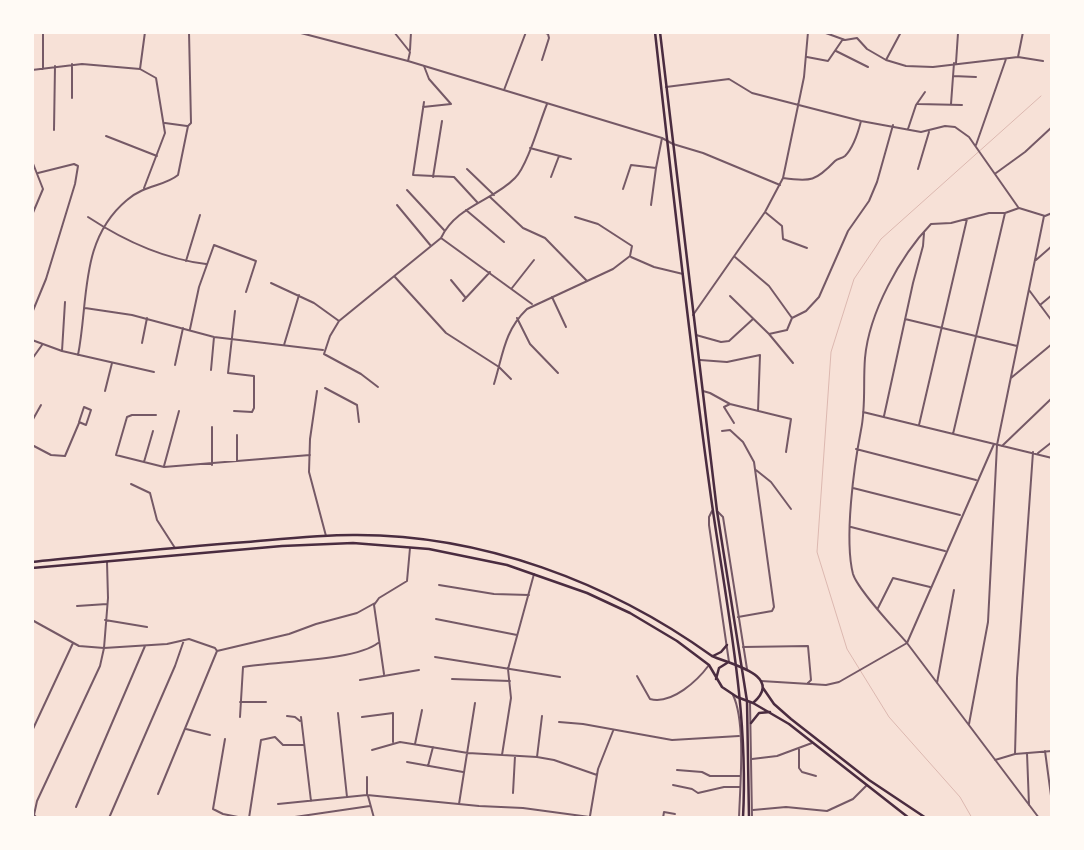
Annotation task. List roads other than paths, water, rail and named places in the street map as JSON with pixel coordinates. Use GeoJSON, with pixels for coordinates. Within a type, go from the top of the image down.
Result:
{"type":"FeatureCollection","features":[{"type":"Feature","properties":{"kind":"main road"},"geometry":{"type":"LineString","coordinates":[[655,32],[712,511],[742,705],[744,755],[743,818]]}},
{"type":"Feature","properties":{"kind":"main road"},"geometry":{"type":"LineString","coordinates":[[660,32],[717,510],[747,701],[748,818]]}},
{"type":"Feature","properties":{"kind":"main road"},"geometry":{"type":"LineString","coordinates":[[32,562],[326,536],[353,535],[418,539],[512,558],[585,585],[642,612],[712,656],[747,669],[761,681],[761,694],[752,702]]}},
{"type":"Feature","properties":{"kind":"main road"},"geometry":{"type":"LineString","coordinates":[[32,568],[309,544],[368,544],[410,547],[482,559],[534,573],[587,593],[639,618],[700,656],[709,665],[722,687],[733,695],[771,712],[813,742],[909,818]]}},
{"type":"Feature","properties":{"kind":"main road"},"geometry":{"type":"LineString","coordinates":[[639,618],[642,612]]}},
{"type":"Feature","properties":{"kind":"main road"},"geometry":{"type":"LineString","coordinates":[[712,656],[721,652],[727,645]]}},
{"type":"Feature","properties":{"kind":"main road"},"geometry":{"type":"LineString","coordinates":[[716,679],[719,668],[728,662]]}},
{"type":"Feature","properties":{"kind":"main road"},"geometry":{"type":"LineString","coordinates":[[762,688],[774,704],[869,780],[926,818]]}},
{"type":"Feature","properties":{"kind":"main road"},"geometry":{"type":"LineString","coordinates":[[751,723],[759,714],[771,712]]}},
{"type":"Feature","properties":{"kind":"main road"},"geometry":{"type":"LineString","coordinates":[[837,761],[840,756]]}},
{"type":"Feature","properties":{"kind":"street"},"geometry":{"type":"LineString","coordinates":[[43,69],[44,32]]}},
{"type":"Feature","properties":{"kind":"street"},"geometry":{"type":"LineString","coordinates":[[140,69],[145,32]]}},
{"type":"Feature","properties":{"kind":"street"},"geometry":{"type":"LineString","coordinates":[[78,355],[88,266],[103,227],[126,201],[144,188],[178,175],[188,126],[192,120],[189,32]]}},
{"type":"Feature","properties":{"kind":"street"},"geometry":{"type":"LineString","coordinates":[[297,32],[408,61],[662,138],[673,144],[709,155],[780,185]]}},
{"type":"Feature","properties":{"kind":"street"},"geometry":{"type":"LineString","coordinates":[[394,32],[410,52]]}},
{"type":"Feature","properties":{"kind":"street"},"geometry":{"type":"LineString","coordinates":[[408,61],[411,32]]}},
{"type":"Feature","properties":{"kind":"street"},"geometry":{"type":"LineString","coordinates":[[504,90],[526,32]]}},
{"type":"Feature","properties":{"kind":"street"},"geometry":{"type":"LineString","coordinates":[[542,60],[550,36],[544,32]]}},
{"type":"Feature","properties":{"kind":"street"},"geometry":{"type":"LineString","coordinates":[[693,315],[765,212],[783,178],[799,105],[808,32]]}},
{"type":"Feature","properties":{"kind":"street"},"geometry":{"type":"LineString","coordinates":[[823,32],[842,39],[857,38],[867,49],[886,60],[902,66],[917,67],[1018,57],[1044,61]]}},
{"type":"Feature","properties":{"kind":"street"},"geometry":{"type":"LineString","coordinates":[[886,60],[901,32]]}},
{"type":"Feature","properties":{"kind":"street"},"geometry":{"type":"LineString","coordinates":[[1018,57],[1023,32]]}},
{"type":"Feature","properties":{"kind":"street"},"geometry":{"type":"LineString","coordinates":[[951,104],[958,33]]}},
{"type":"Feature","properties":{"kind":"street"},"geometry":{"type":"LineString","coordinates":[[806,57],[828,61],[842,39]]}},
{"type":"Feature","properties":{"kind":"street"},"geometry":{"type":"LineString","coordinates":[[836,51],[868,67]]}},
{"type":"Feature","properties":{"kind":"street"},"geometry":{"type":"LineString","coordinates":[[976,146],[1006,59]]}},
{"type":"Feature","properties":{"kind":"street"},"geometry":{"type":"LineString","coordinates":[[32,70],[72,64],[140,69],[156,78],[165,123],[165,138],[144,188]]}},
{"type":"Feature","properties":{"kind":"street"},"geometry":{"type":"LineString","coordinates":[[72,64],[72,98]]}},
{"type":"Feature","properties":{"kind":"street"},"geometry":{"type":"LineString","coordinates":[[54,130],[55,66]]}},
{"type":"Feature","properties":{"kind":"street"},"geometry":{"type":"LineString","coordinates":[[423,107],[451,104],[429,79],[424,66]]}},
{"type":"Feature","properties":{"kind":"street"},"geometry":{"type":"LineString","coordinates":[[953,76],[976,77]]}},
{"type":"Feature","properties":{"kind":"street"},"geometry":{"type":"LineString","coordinates":[[666,87],[729,79],[752,93],[861,121],[921,132],[929,132],[945,126],[955,127],[964,132],[976,146],[1019,208]]}},
{"type":"Feature","properties":{"kind":"street"},"geometry":{"type":"LineString","coordinates":[[908,129],[925,92]]}},
{"type":"Feature","properties":{"kind":"street"},"geometry":{"type":"LineString","coordinates":[[424,102],[413,175],[455,178],[477,202]]}},
{"type":"Feature","properties":{"kind":"street"},"geometry":{"type":"LineString","coordinates":[[323,350],[339,321],[441,238],[445,230],[466,210],[477,202],[490,198],[516,178],[547,104]]}},
{"type":"Feature","properties":{"kind":"street"},"geometry":{"type":"LineString","coordinates":[[918,104],[962,105]]}},
{"type":"Feature","properties":{"kind":"street"},"geometry":{"type":"LineString","coordinates":[[433,177],[442,121]]}},
{"type":"Feature","properties":{"kind":"street"},"geometry":{"type":"LineString","coordinates":[[783,178],[802,180],[823,175],[836,160],[847,153],[856,138],[861,121]]}},
{"type":"Feature","properties":{"kind":"street"},"geometry":{"type":"LineString","coordinates":[[165,123],[188,126]]}},
{"type":"Feature","properties":{"kind":"street"},"geometry":{"type":"LineString","coordinates":[[769,334],[787,330],[792,318],[806,311],[819,297],[848,231],[869,201],[877,182],[893,126]]}},
{"type":"Feature","properties":{"kind":"street"},"geometry":{"type":"LineString","coordinates":[[996,173],[1025,152],[1052,127]]}},
{"type":"Feature","properties":{"kind":"street"},"geometry":{"type":"LineString","coordinates":[[918,169],[929,132]]}},
{"type":"Feature","properties":{"kind":"street"},"geometry":{"type":"LineString","coordinates":[[106,136],[157,156]]}},
{"type":"Feature","properties":{"kind":"street"},"geometry":{"type":"LineString","coordinates":[[651,205],[662,138]]}},
{"type":"Feature","properties":{"kind":"street"},"geometry":{"type":"LineString","coordinates":[[530,148],[571,159]]}},
{"type":"Feature","properties":{"kind":"street"},"geometry":{"type":"LineString","coordinates":[[551,177],[559,156]]}},
{"type":"Feature","properties":{"kind":"street"},"geometry":{"type":"LineString","coordinates":[[32,161],[43,189],[32,215]]}},
{"type":"Feature","properties":{"kind":"street"},"geometry":{"type":"LineString","coordinates":[[623,189],[631,165],[656,168]]}},
{"type":"Feature","properties":{"kind":"street"},"geometry":{"type":"LineString","coordinates":[[32,314],[44,285],[75,184],[78,166],[56,168],[38,173]]}},
{"type":"Feature","properties":{"kind":"street"},"geometry":{"type":"LineString","coordinates":[[467,169],[494,195]]}},
{"type":"Feature","properties":{"kind":"street"},"geometry":{"type":"LineString","coordinates":[[407,190],[445,230]]}},
{"type":"Feature","properties":{"kind":"street"},"geometry":{"type":"LineString","coordinates":[[490,198],[523,228],[545,238],[587,281]]}},
{"type":"Feature","properties":{"kind":"street"},"geometry":{"type":"LineString","coordinates":[[396,205],[431,246]]}},
{"type":"Feature","properties":{"kind":"street"},"geometry":{"type":"LineString","coordinates":[[1039,818],[854,575],[851,526],[856,449],[863,412],[868,340],[891,281],[902,262],[931,224],[945,224],[989,212],[1005,213],[1019,208],[1044,216],[1052,213]]}},
{"type":"Feature","properties":{"kind":"street"},"geometry":{"type":"LineString","coordinates":[[466,210],[504,242]]}},
{"type":"Feature","properties":{"kind":"street"},"geometry":{"type":"LineString","coordinates":[[765,212],[782,226],[784,238],[807,248]]}},
{"type":"Feature","properties":{"kind":"street"},"geometry":{"type":"LineString","coordinates":[[953,434],[1005,213]]}},
{"type":"Feature","properties":{"kind":"street"},"geometry":{"type":"LineString","coordinates":[[186,262],[200,215]]}},
{"type":"Feature","properties":{"kind":"street"},"geometry":{"type":"LineString","coordinates":[[494,384],[508,332],[517,318],[532,305],[613,269],[630,256],[632,246],[598,224],[575,216]]}},
{"type":"Feature","properties":{"kind":"street"},"geometry":{"type":"LineString","coordinates":[[969,724],[988,622],[997,445],[1044,216]]}},
{"type":"Feature","properties":{"kind":"street"},"geometry":{"type":"LineString","coordinates":[[88,217],[103,227],[159,253],[186,262],[206,264]]}},
{"type":"Feature","properties":{"kind":"street"},"geometry":{"type":"LineString","coordinates":[[919,425],[967,219]]}},
{"type":"Feature","properties":{"kind":"street"},"geometry":{"type":"LineString","coordinates":[[884,417],[924,243],[924,233]]}},
{"type":"Feature","properties":{"kind":"street"},"geometry":{"type":"LineString","coordinates":[[441,238],[512,288],[532,305]]}},
{"type":"Feature","properties":{"kind":"street"},"geometry":{"type":"LineString","coordinates":[[918,241],[924,243]]}},
{"type":"Feature","properties":{"kind":"street"},"geometry":{"type":"LineString","coordinates":[[190,330],[206,264],[215,245],[256,261],[246,292]]}},
{"type":"Feature","properties":{"kind":"street"},"geometry":{"type":"LineString","coordinates":[[1036,260],[1052,246]]}},
{"type":"Feature","properties":{"kind":"street"},"geometry":{"type":"LineString","coordinates":[[630,256],[654,268],[683,274]]}},
{"type":"Feature","properties":{"kind":"street"},"geometry":{"type":"LineString","coordinates":[[735,256],[769,286],[792,318]]}},
{"type":"Feature","properties":{"kind":"street"},"geometry":{"type":"LineString","coordinates":[[512,288],[534,260]]}},
{"type":"Feature","properties":{"kind":"street"},"geometry":{"type":"LineString","coordinates":[[463,301],[490,272]]}},
{"type":"Feature","properties":{"kind":"street"},"geometry":{"type":"LineString","coordinates":[[395,277],[446,333],[499,367],[511,379]]}},
{"type":"Feature","properties":{"kind":"street"},"geometry":{"type":"LineString","coordinates":[[450,280],[466,298]]}},
{"type":"Feature","properties":{"kind":"street"},"geometry":{"type":"LineString","coordinates":[[271,283],[299,295],[328,311],[339,321]]}},
{"type":"Feature","properties":{"kind":"street"},"geometry":{"type":"LineString","coordinates":[[1029,290],[1052,321]]}},
{"type":"Feature","properties":{"kind":"street"},"geometry":{"type":"LineString","coordinates":[[284,345],[299,295]]}},
{"type":"Feature","properties":{"kind":"street"},"geometry":{"type":"LineString","coordinates":[[1040,305],[1052,295]]}},
{"type":"Feature","properties":{"kind":"street"},"geometry":{"type":"LineString","coordinates":[[730,296],[769,334],[793,363]]}},
{"type":"Feature","properties":{"kind":"street"},"geometry":{"type":"LineString","coordinates":[[552,297],[566,327]]}},
{"type":"Feature","properties":{"kind":"street"},"geometry":{"type":"LineString","coordinates":[[62,351],[64,302]]}},
{"type":"Feature","properties":{"kind":"street"},"geometry":{"type":"LineString","coordinates":[[84,308],[147,318],[230,340],[323,350]]}},
{"type":"Feature","properties":{"kind":"street"},"geometry":{"type":"LineString","coordinates":[[234,411],[252,412],[254,408],[254,378],[252,375],[228,373],[230,340],[235,311]]}},
{"type":"Feature","properties":{"kind":"street"},"geometry":{"type":"LineString","coordinates":[[142,343],[147,318]]}},
{"type":"Feature","properties":{"kind":"street"},"geometry":{"type":"LineString","coordinates":[[517,318],[530,344],[558,374]]}},
{"type":"Feature","properties":{"kind":"street"},"geometry":{"type":"LineString","coordinates":[[696,335],[721,342],[729,341],[753,319]]}},
{"type":"Feature","properties":{"kind":"street"},"geometry":{"type":"LineString","coordinates":[[905,319],[1018,346]]}},
{"type":"Feature","properties":{"kind":"street"},"geometry":{"type":"LineString","coordinates":[[175,365],[183,328]]}},
{"type":"Feature","properties":{"kind":"street"},"geometry":{"type":"LineString","coordinates":[[211,370],[214,337]]}},
{"type":"Feature","properties":{"kind":"street"},"geometry":{"type":"LineString","coordinates":[[32,340],[62,351],[154,372]]}},
{"type":"Feature","properties":{"kind":"street"},"geometry":{"type":"LineString","coordinates":[[32,359],[42,344]]}},
{"type":"Feature","properties":{"kind":"street"},"geometry":{"type":"LineString","coordinates":[[1011,378],[1052,344]]}},
{"type":"Feature","properties":{"kind":"street"},"geometry":{"type":"LineString","coordinates":[[323,350],[326,356],[361,374],[378,388]]}},
{"type":"Feature","properties":{"kind":"street"},"geometry":{"type":"LineString","coordinates":[[698,360],[727,362],[760,355],[758,411]]}},
{"type":"Feature","properties":{"kind":"street"},"geometry":{"type":"LineString","coordinates":[[105,391],[112,363]]}},
{"type":"Feature","properties":{"kind":"street"},"geometry":{"type":"LineString","coordinates":[[325,388],[357,406],[358,422]]}},
{"type":"Feature","properties":{"kind":"street"},"geometry":{"type":"LineString","coordinates":[[318,391],[310,454],[310,478],[326,536]]}},
{"type":"Feature","properties":{"kind":"street"},"geometry":{"type":"LineString","coordinates":[[703,391],[730,404],[791,419],[786,452]]}},
{"type":"Feature","properties":{"kind":"street"},"geometry":{"type":"LineString","coordinates":[[1002,446],[1052,398]]}},
{"type":"Feature","properties":{"kind":"street"},"geometry":{"type":"LineString","coordinates":[[730,404],[724,407],[734,423]]}},
{"type":"Feature","properties":{"kind":"street"},"geometry":{"type":"LineString","coordinates":[[32,421],[41,405]]}},
{"type":"Feature","properties":{"kind":"street"},"geometry":{"type":"LineString","coordinates":[[32,446],[51,455],[65,456],[84,407],[91,408],[87,424],[79,423]]}},
{"type":"Feature","properties":{"kind":"street"},"geometry":{"type":"LineString","coordinates":[[164,467],[179,411]]}},
{"type":"Feature","properties":{"kind":"street"},"geometry":{"type":"LineString","coordinates":[[863,412],[1052,458]]}},
{"type":"Feature","properties":{"kind":"street"},"geometry":{"type":"LineString","coordinates":[[156,415],[132,415],[127,417],[116,453],[117,456],[164,467],[212,465],[310,454]]}},
{"type":"Feature","properties":{"kind":"street"},"geometry":{"type":"LineString","coordinates":[[212,427],[212,465]]}},
{"type":"Feature","properties":{"kind":"street"},"geometry":{"type":"LineString","coordinates":[[722,431],[730,430],[752,454],[756,470],[774,607],[772,611],[738,617]]}},
{"type":"Feature","properties":{"kind":"street"},"geometry":{"type":"LineString","coordinates":[[144,462],[153,431]]}},
{"type":"Feature","properties":{"kind":"street"},"geometry":{"type":"LineString","coordinates":[[237,435],[238,462]]}},
{"type":"Feature","properties":{"kind":"street"},"geometry":{"type":"LineString","coordinates":[[1038,454],[1052,442]]}},
{"type":"Feature","properties":{"kind":"street"},"geometry":{"type":"LineString","coordinates":[[761,681],[826,685],[839,682],[906,643],[945,550],[994,444]]}},
{"type":"Feature","properties":{"kind":"street"},"geometry":{"type":"LineString","coordinates":[[856,449],[976,480]]}},
{"type":"Feature","properties":{"kind":"street"},"geometry":{"type":"LineString","coordinates":[[1015,754],[1017,678],[1033,452]]}},
{"type":"Feature","properties":{"kind":"street"},"geometry":{"type":"LineString","coordinates":[[756,470],[771,482],[791,509]]}},
{"type":"Feature","properties":{"kind":"street"},"geometry":{"type":"LineString","coordinates":[[131,484],[150,493],[157,520],[174,548]]}},
{"type":"Feature","properties":{"kind":"street"},"geometry":{"type":"LineString","coordinates":[[853,488],[961,515]]}},
{"type":"Feature","properties":{"kind":"street"},"geometry":{"type":"LineString","coordinates":[[717,510],[723,517],[747,669]]}},
{"type":"Feature","properties":{"kind":"street"},"geometry":{"type":"LineString","coordinates":[[712,511],[709,517],[709,525],[728,662]]}},
{"type":"Feature","properties":{"kind":"street"},"geometry":{"type":"LineString","coordinates":[[851,526],[945,550]]}},
{"type":"Feature","properties":{"kind":"street"},"geometry":{"type":"LineString","coordinates":[[217,651],[289,634],[356,613],[375,603],[379,598],[407,581],[410,547]]}},
{"type":"Feature","properties":{"kind":"street"},"geometry":{"type":"LineString","coordinates":[[36,818],[34,815],[40,798],[100,666],[104,648],[107,604],[107,562]]}},
{"type":"Feature","properties":{"kind":"street"},"geometry":{"type":"LineString","coordinates":[[502,755],[511,700],[508,669],[534,573]]}},
{"type":"Feature","properties":{"kind":"street"},"geometry":{"type":"LineString","coordinates":[[878,608],[893,578],[930,587]]}},
{"type":"Feature","properties":{"kind":"street"},"geometry":{"type":"LineString","coordinates":[[439,585],[494,594],[528,595]]}},
{"type":"Feature","properties":{"kind":"street"},"geometry":{"type":"LineString","coordinates":[[937,683],[954,590]]}},
{"type":"Feature","properties":{"kind":"street"},"geometry":{"type":"LineString","coordinates":[[375,603],[378,643],[384,674]]}},
{"type":"Feature","properties":{"kind":"street"},"geometry":{"type":"LineString","coordinates":[[77,606],[107,604]]}},
{"type":"Feature","properties":{"kind":"street"},"geometry":{"type":"LineString","coordinates":[[436,619],[517,635]]}},
{"type":"Feature","properties":{"kind":"street"},"geometry":{"type":"LineString","coordinates":[[32,620],[73,643],[86,648],[167,644],[184,640],[198,641],[215,648],[217,651]]}},
{"type":"Feature","properties":{"kind":"street"},"geometry":{"type":"LineString","coordinates":[[105,620],[147,627]]}},
{"type":"Feature","properties":{"kind":"street"},"geometry":{"type":"LineString","coordinates":[[109,818],[175,666],[184,640]]}},
{"type":"Feature","properties":{"kind":"street"},"geometry":{"type":"LineString","coordinates":[[32,731],[73,643]]}},
{"type":"Feature","properties":{"kind":"street"},"geometry":{"type":"LineString","coordinates":[[240,716],[244,667],[348,655],[372,648],[378,643]]}},
{"type":"Feature","properties":{"kind":"street"},"geometry":{"type":"LineString","coordinates":[[76,806],[145,644]]}},
{"type":"Feature","properties":{"kind":"street"},"geometry":{"type":"LineString","coordinates":[[743,647],[766,648],[807,645],[811,676],[808,683]]}},
{"type":"Feature","properties":{"kind":"street"},"geometry":{"type":"LineString","coordinates":[[158,794],[217,651]]}},
{"type":"Feature","properties":{"kind":"street"},"geometry":{"type":"LineString","coordinates":[[435,657],[560,677]]}},
{"type":"Feature","properties":{"kind":"street"},"geometry":{"type":"LineString","coordinates":[[637,676],[650,699],[663,699],[687,687],[701,676],[709,665]]}},
{"type":"Feature","properties":{"kind":"street"},"geometry":{"type":"LineString","coordinates":[[360,680],[384,674],[419,670]]}},
{"type":"Feature","properties":{"kind":"street"},"geometry":{"type":"LineString","coordinates":[[452,679],[510,681]]}},
{"type":"Feature","properties":{"kind":"street"},"geometry":{"type":"LineString","coordinates":[[733,695],[738,713],[739,818]]}},
{"type":"Feature","properties":{"kind":"street"},"geometry":{"type":"LineString","coordinates":[[240,702],[266,702]]}},
{"type":"Feature","properties":{"kind":"street"},"geometry":{"type":"LineString","coordinates":[[752,702],[752,818]]}},
{"type":"Feature","properties":{"kind":"street"},"geometry":{"type":"LineString","coordinates":[[459,804],[475,703]]}},
{"type":"Feature","properties":{"kind":"street"},"geometry":{"type":"LineString","coordinates":[[415,744],[422,710]]}},
{"type":"Feature","properties":{"kind":"street"},"geometry":{"type":"LineString","coordinates":[[338,713],[347,797]]}},
{"type":"Feature","properties":{"kind":"street"},"geometry":{"type":"LineString","coordinates":[[362,717],[393,713],[393,742]]}},
{"type":"Feature","properties":{"kind":"street"},"geometry":{"type":"LineString","coordinates":[[287,716],[296,716],[301,722]]}},
{"type":"Feature","properties":{"kind":"street"},"geometry":{"type":"LineString","coordinates":[[536,757],[542,716]]}},
{"type":"Feature","properties":{"kind":"street"},"geometry":{"type":"LineString","coordinates":[[301,717],[311,801]]}},
{"type":"Feature","properties":{"kind":"street"},"geometry":{"type":"LineString","coordinates":[[559,722],[582,724],[672,740],[739,736]]}},
{"type":"Feature","properties":{"kind":"street"},"geometry":{"type":"LineString","coordinates":[[186,729],[210,735]]}},
{"type":"Feature","properties":{"kind":"street"},"geometry":{"type":"LineString","coordinates":[[590,816],[597,776],[604,751],[613,731]]}},
{"type":"Feature","properties":{"kind":"street"},"geometry":{"type":"LineString","coordinates":[[249,818],[261,740],[275,738],[283,745],[304,745]]}},
{"type":"Feature","properties":{"kind":"street"},"geometry":{"type":"LineString","coordinates":[[225,739],[213,809],[223,816],[243,818]]}},
{"type":"Feature","properties":{"kind":"street"},"geometry":{"type":"LineString","coordinates":[[372,750],[393,742],[468,753],[536,757],[554,760],[597,776]]}},
{"type":"Feature","properties":{"kind":"street"},"geometry":{"type":"LineString","coordinates":[[752,759],[777,756],[813,742]]}},
{"type":"Feature","properties":{"kind":"street"},"geometry":{"type":"LineString","coordinates":[[428,766],[433,747]]}},
{"type":"Feature","properties":{"kind":"street"},"geometry":{"type":"LineString","coordinates":[[799,748],[798,768],[802,772],[816,776]]}},
{"type":"Feature","properties":{"kind":"street"},"geometry":{"type":"LineString","coordinates":[[995,760],[1015,754],[1052,751]]}},
{"type":"Feature","properties":{"kind":"street"},"geometry":{"type":"LineString","coordinates":[[1045,752],[1052,803]]}},
{"type":"Feature","properties":{"kind":"street"},"geometry":{"type":"LineString","coordinates":[[1027,753],[1029,805]]}},
{"type":"Feature","properties":{"kind":"street"},"geometry":{"type":"LineString","coordinates":[[513,794],[515,756]]}},
{"type":"Feature","properties":{"kind":"street"},"geometry":{"type":"LineString","coordinates":[[407,762],[463,772]]}},
{"type":"Feature","properties":{"kind":"street"},"geometry":{"type":"LineString","coordinates":[[677,770],[702,772],[710,776],[740,776]]}},
{"type":"Feature","properties":{"kind":"street"},"geometry":{"type":"LineString","coordinates":[[367,777],[367,795],[374,818]]}},
{"type":"Feature","properties":{"kind":"street"},"geometry":{"type":"LineString","coordinates":[[673,785],[692,789],[695,793],[724,787],[740,787]]}},
{"type":"Feature","properties":{"kind":"street"},"geometry":{"type":"LineString","coordinates":[[753,810],[786,807],[827,811],[853,799],[867,785]]}},
{"type":"Feature","properties":{"kind":"street"},"geometry":{"type":"LineString","coordinates":[[278,804],[367,795],[523,808],[597,818]]}},
{"type":"Feature","properties":{"kind":"street"},"geometry":{"type":"LineString","coordinates":[[288,818],[370,806]]}},
{"type":"Feature","properties":{"kind":"street"},"geometry":{"type":"LineString","coordinates":[[663,818],[664,812],[675,814]]}},
{"type":"Feature","properties":{"kind":"waterway"},"geometry":{"type":"LineString","coordinates":[[972,818],[960,797],[889,717],[847,649],[817,552],[831,352],[854,279],[881,239],[1041,96]]}}]}
